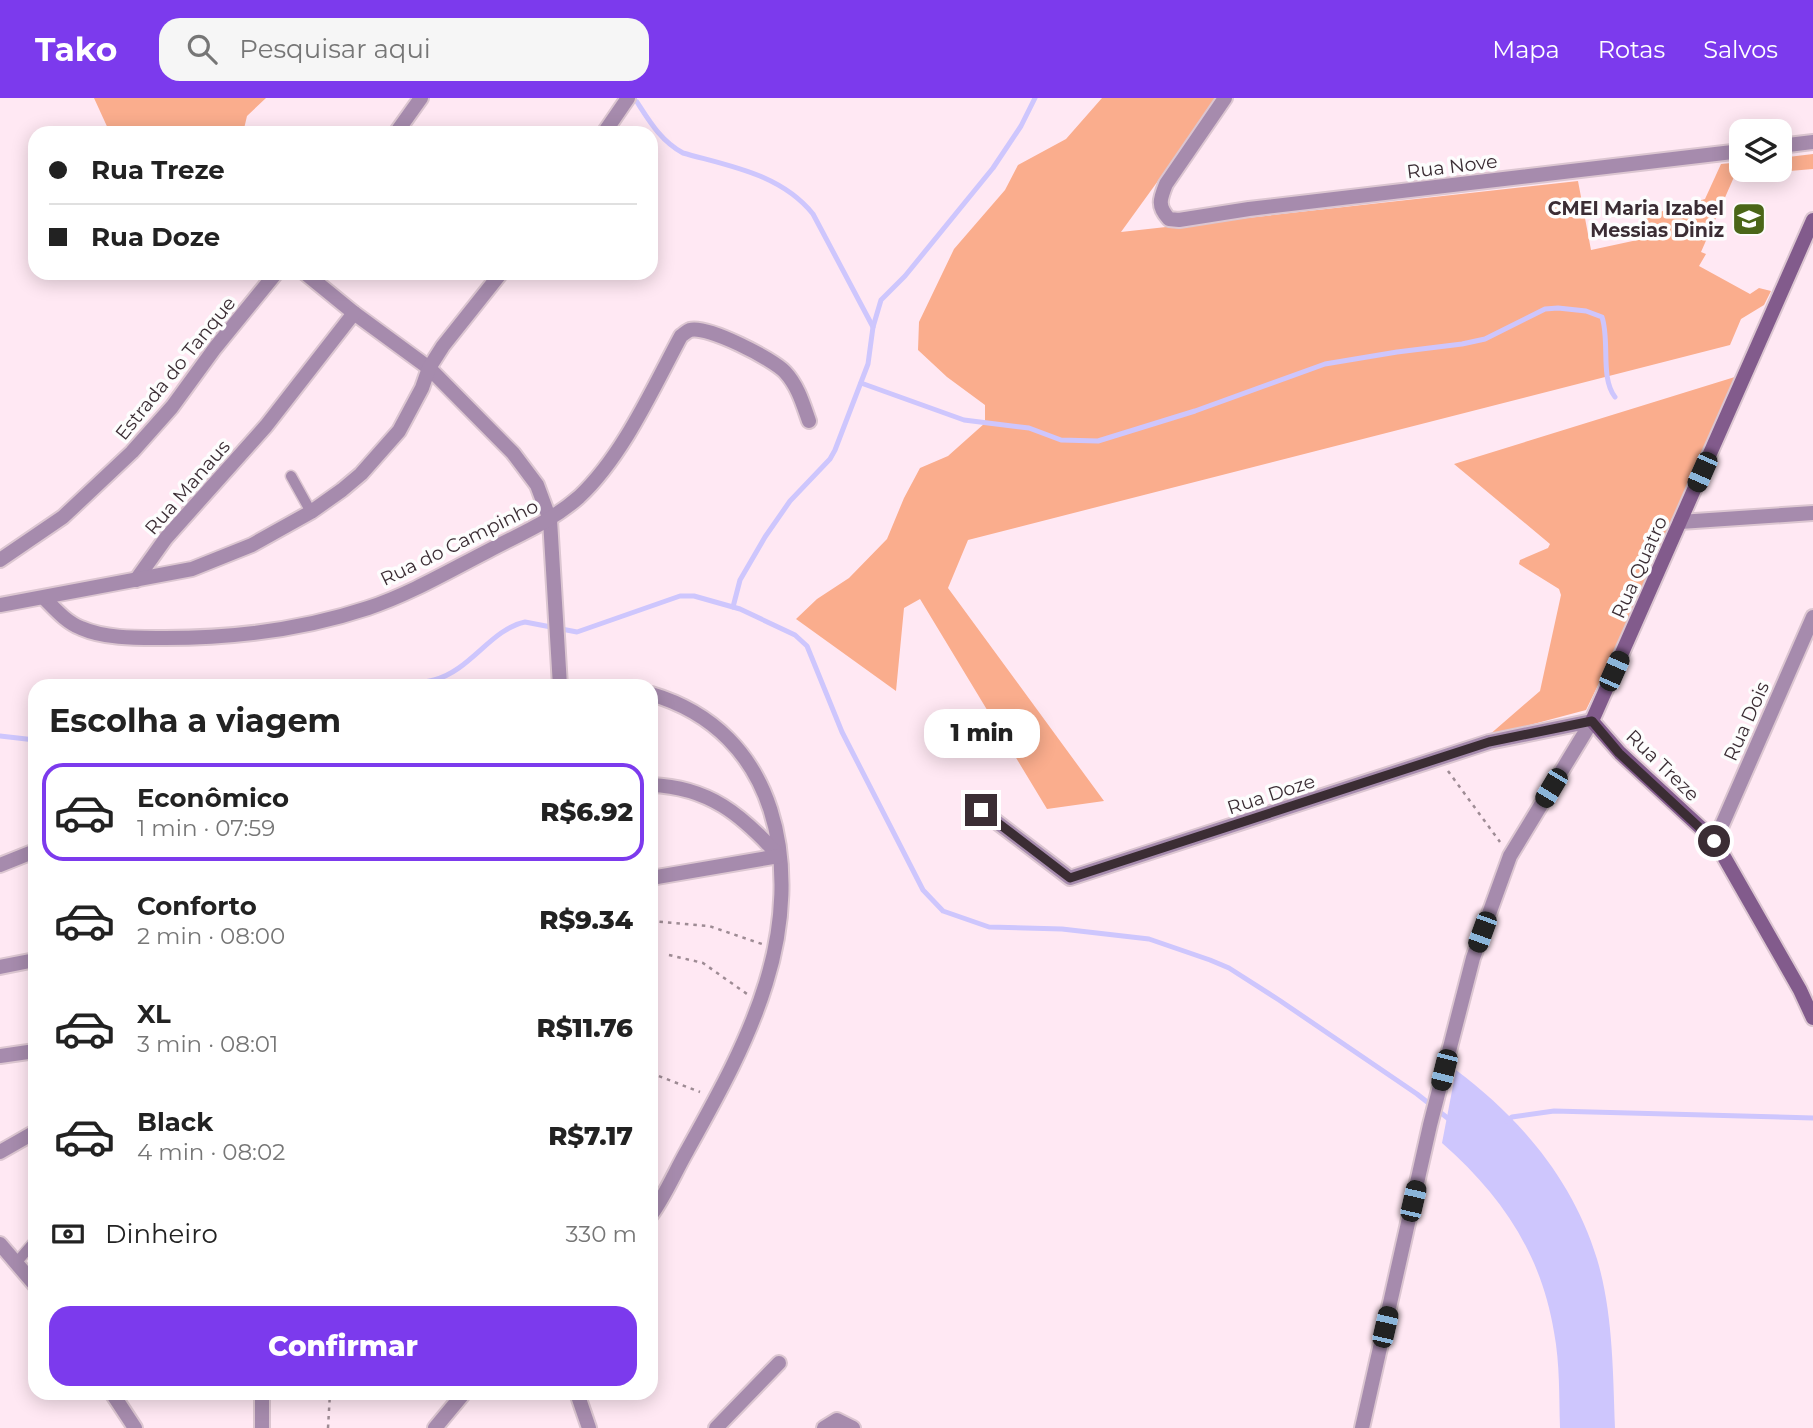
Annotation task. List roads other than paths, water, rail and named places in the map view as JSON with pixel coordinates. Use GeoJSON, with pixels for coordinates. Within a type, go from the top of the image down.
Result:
{"type":"FeatureCollection","features":[{"type":"Feature","properties":{"kind":"street"},"geometry":{"type":"LineString","coordinates":[[401,126],[421,98]]}},
{"type":"Feature","properties":{"kind":"street"},"geometry":{"type":"LineString","coordinates":[[609,126],[628,98]]}},
{"type":"Feature","properties":{"kind":"street","name":"Rua Nove"},"geometry":{"type":"LineString","coordinates":[[1226,98],[1166,184],[1160,199],[1161,211],[1168,219],[1179,220],[1729,152]]}},
{"type":"Feature","properties":{"kind":"street"},"geometry":{"type":"LineString","coordinates":[[1792,145],[1813,142]]}},
{"type":"Feature","properties":{"kind":"street","name":"Rua Quatro"},"geometry":{"type":"LineString","coordinates":[[1362,1428],[1444,1070],[1473,958],[1510,856],[1592,721],[1813,220]]}},
{"type":"Feature","properties":{"kind":"street","name":"Estrada do Tanque"},"geometry":{"type":"LineString","coordinates":[[0,560],[63,517],[132,452],[172,407],[215,348],[270,280]]}},
{"type":"Feature","properties":{"kind":"street"},"geometry":{"type":"LineString","coordinates":[[314,280],[429,368],[527,470],[544,501],[550,520],[560,679]]}},
{"type":"Feature","properties":{"kind":"street"},"geometry":{"type":"LineString","coordinates":[[0,605],[192,569],[227,556],[311,512],[342,490],[380,454],[399,431],[422,388],[429,368],[443,346],[495,280]]}},
{"type":"Feature","properties":{"kind":"street","name":"Rua Manaus"},"geometry":{"type":"LineString","coordinates":[[136,580],[166,538],[266,426],[354,313]]}},
{"type":"Feature","properties":{"kind":"street","name":"Rua do Campinho"},"geometry":{"type":"LineString","coordinates":[[44,598],[80,628],[99,634],[158,638],[219,638],[253,634],[370,607],[432,581],[550,520],[580,495],[621,446],[681,336],[691,330],[700,330],[748,346],[784,370],[798,390],[809,421]]}},
{"type":"Feature","properties":{"kind":"street"},"geometry":{"type":"LineString","coordinates":[[1679,522],[1813,513]]}},
{"type":"Feature","properties":{"kind":"street","name":"Rua Dois"},"geometry":{"type":"LineString","coordinates":[[1714,841],[1813,617]]}},
{"type":"Feature","properties":{"kind":"street"},"geometry":{"type":"LineString","coordinates":[[658,697],[691,710],[734,743],[758,777],[777,830],[782,887],[775,948],[759,1001],[717,1098],[658,1203]]}},
{"type":"Feature","properties":{"kind":"street","name":"Rua Doze"},"geometry":{"type":"LineString","coordinates":[[981,810],[1070,878],[1489,742],[1592,721]]}},
{"type":"Feature","properties":{"kind":"street","name":"Rua Treze"},"geometry":{"type":"LineString","coordinates":[[1592,721],[1619,753],[1714,841],[1794,979],[1813,1018]]}},
{"type":"Feature","properties":{"kind":"street"},"geometry":{"type":"LineString","coordinates":[[658,785],[691,791],[736,813],[779,856]]}},
{"type":"Feature","properties":{"kind":"street"},"geometry":{"type":"LineString","coordinates":[[0,865],[28,854]]}},
{"type":"Feature","properties":{"kind":"street"},"geometry":{"type":"LineString","coordinates":[[658,877],[779,856]]}},
{"type":"Feature","properties":{"kind":"street"},"geometry":{"type":"LineString","coordinates":[[0,967],[28,961]]}},
{"type":"Feature","properties":{"kind":"street"},"geometry":{"type":"LineString","coordinates":[[0,1056],[28,1052]]}},
{"type":"Feature","properties":{"kind":"street"},"geometry":{"type":"LineString","coordinates":[[0,1152],[28,1136]]}},
{"type":"Feature","properties":{"kind":"street"},"geometry":{"type":"LineString","coordinates":[[0,1244],[28,1277]]}},
{"type":"Feature","properties":{"kind":"street"},"geometry":{"type":"LineString","coordinates":[[716,1428],[779,1363]]}},
{"type":"Feature","properties":{"kind":"street"},"geometry":{"type":"LineString","coordinates":[[117,1400],[135,1428]]}},
{"type":"Feature","properties":{"kind":"street"},"geometry":{"type":"LineString","coordinates":[[262,1400],[262,1428]]}},
{"type":"Feature","properties":{"kind":"street"},"geometry":{"type":"LineString","coordinates":[[435,1428],[458,1400]]}},
{"type":"Feature","properties":{"kind":"street"},"geometry":{"type":"LineString","coordinates":[[579,1400],[589,1428]]}},
{"type":"Feature","properties":{"kind":"street"},"geometry":{"type":"LineString","coordinates":[[824,1428],[836,1420],[853,1428]]}},
{"type":"Feature","properties":{"kind":"lane"},"geometry":{"type":"LineString","coordinates":[[291,476],[311,512]]}},
{"type":"Feature","properties":{"kind":"lane"},"geometry":{"type":"LineString","coordinates":[[16,1263],[28,1249]]}},
{"type":"Feature","properties":{"kind":"waterway"},"geometry":{"type":"LineString","coordinates":[[733,607],[740,580],[765,537],[790,501],[830,459],[835,450],[868,364],[873,327],[881,300],[905,276],[993,168],[1021,126],[1035,98]]}},
{"type":"Feature","properties":{"kind":"waterway"},"geometry":{"type":"LineString","coordinates":[[637,102],[653,126]]}},
{"type":"Feature","properties":{"kind":"waterway"},"geometry":{"type":"LineString","coordinates":[[658,132],[683,153],[753,173],[786,189],[800,200],[813,214],[873,327]]}},
{"type":"Feature","properties":{"kind":"waterway"},"geometry":{"type":"LineString","coordinates":[[861,383],[964,420],[1029,428],[1061,440],[1098,441],[1195,411],[1325,364],[1485,339],[1545,309],[1558,308],[1586,311],[1602,317],[1606,370],[1610,389],[1615,397]]}},
{"type":"Feature","properties":{"kind":"waterway"},"geometry":{"type":"LineString","coordinates":[[437,679],[459,668],[502,633],[525,622],[577,632],[680,596],[694,596],[740,609],[795,635],[807,646],[842,732],[923,890],[943,911],[989,927],[1062,929],[1149,939],[1210,960],[1229,968],[1279,1000],[1417,1094],[1450,1120]]}},
{"type":"Feature","properties":{"kind":"waterway"},"geometry":{"type":"LineString","coordinates":[[0,736],[28,739]]}},
{"type":"Feature","properties":{"kind":"waterway"},"geometry":{"type":"LineString","coordinates":[[1507,1121],[1512,1117],[1554,1111],[1813,1118]]}},
{"type":"Feature","properties":{"kind":"place","name":"CMEI Maria Izabel Messias Diniz"},"geometry":{"type":"Point","coordinates":[1749,219]}}]}
